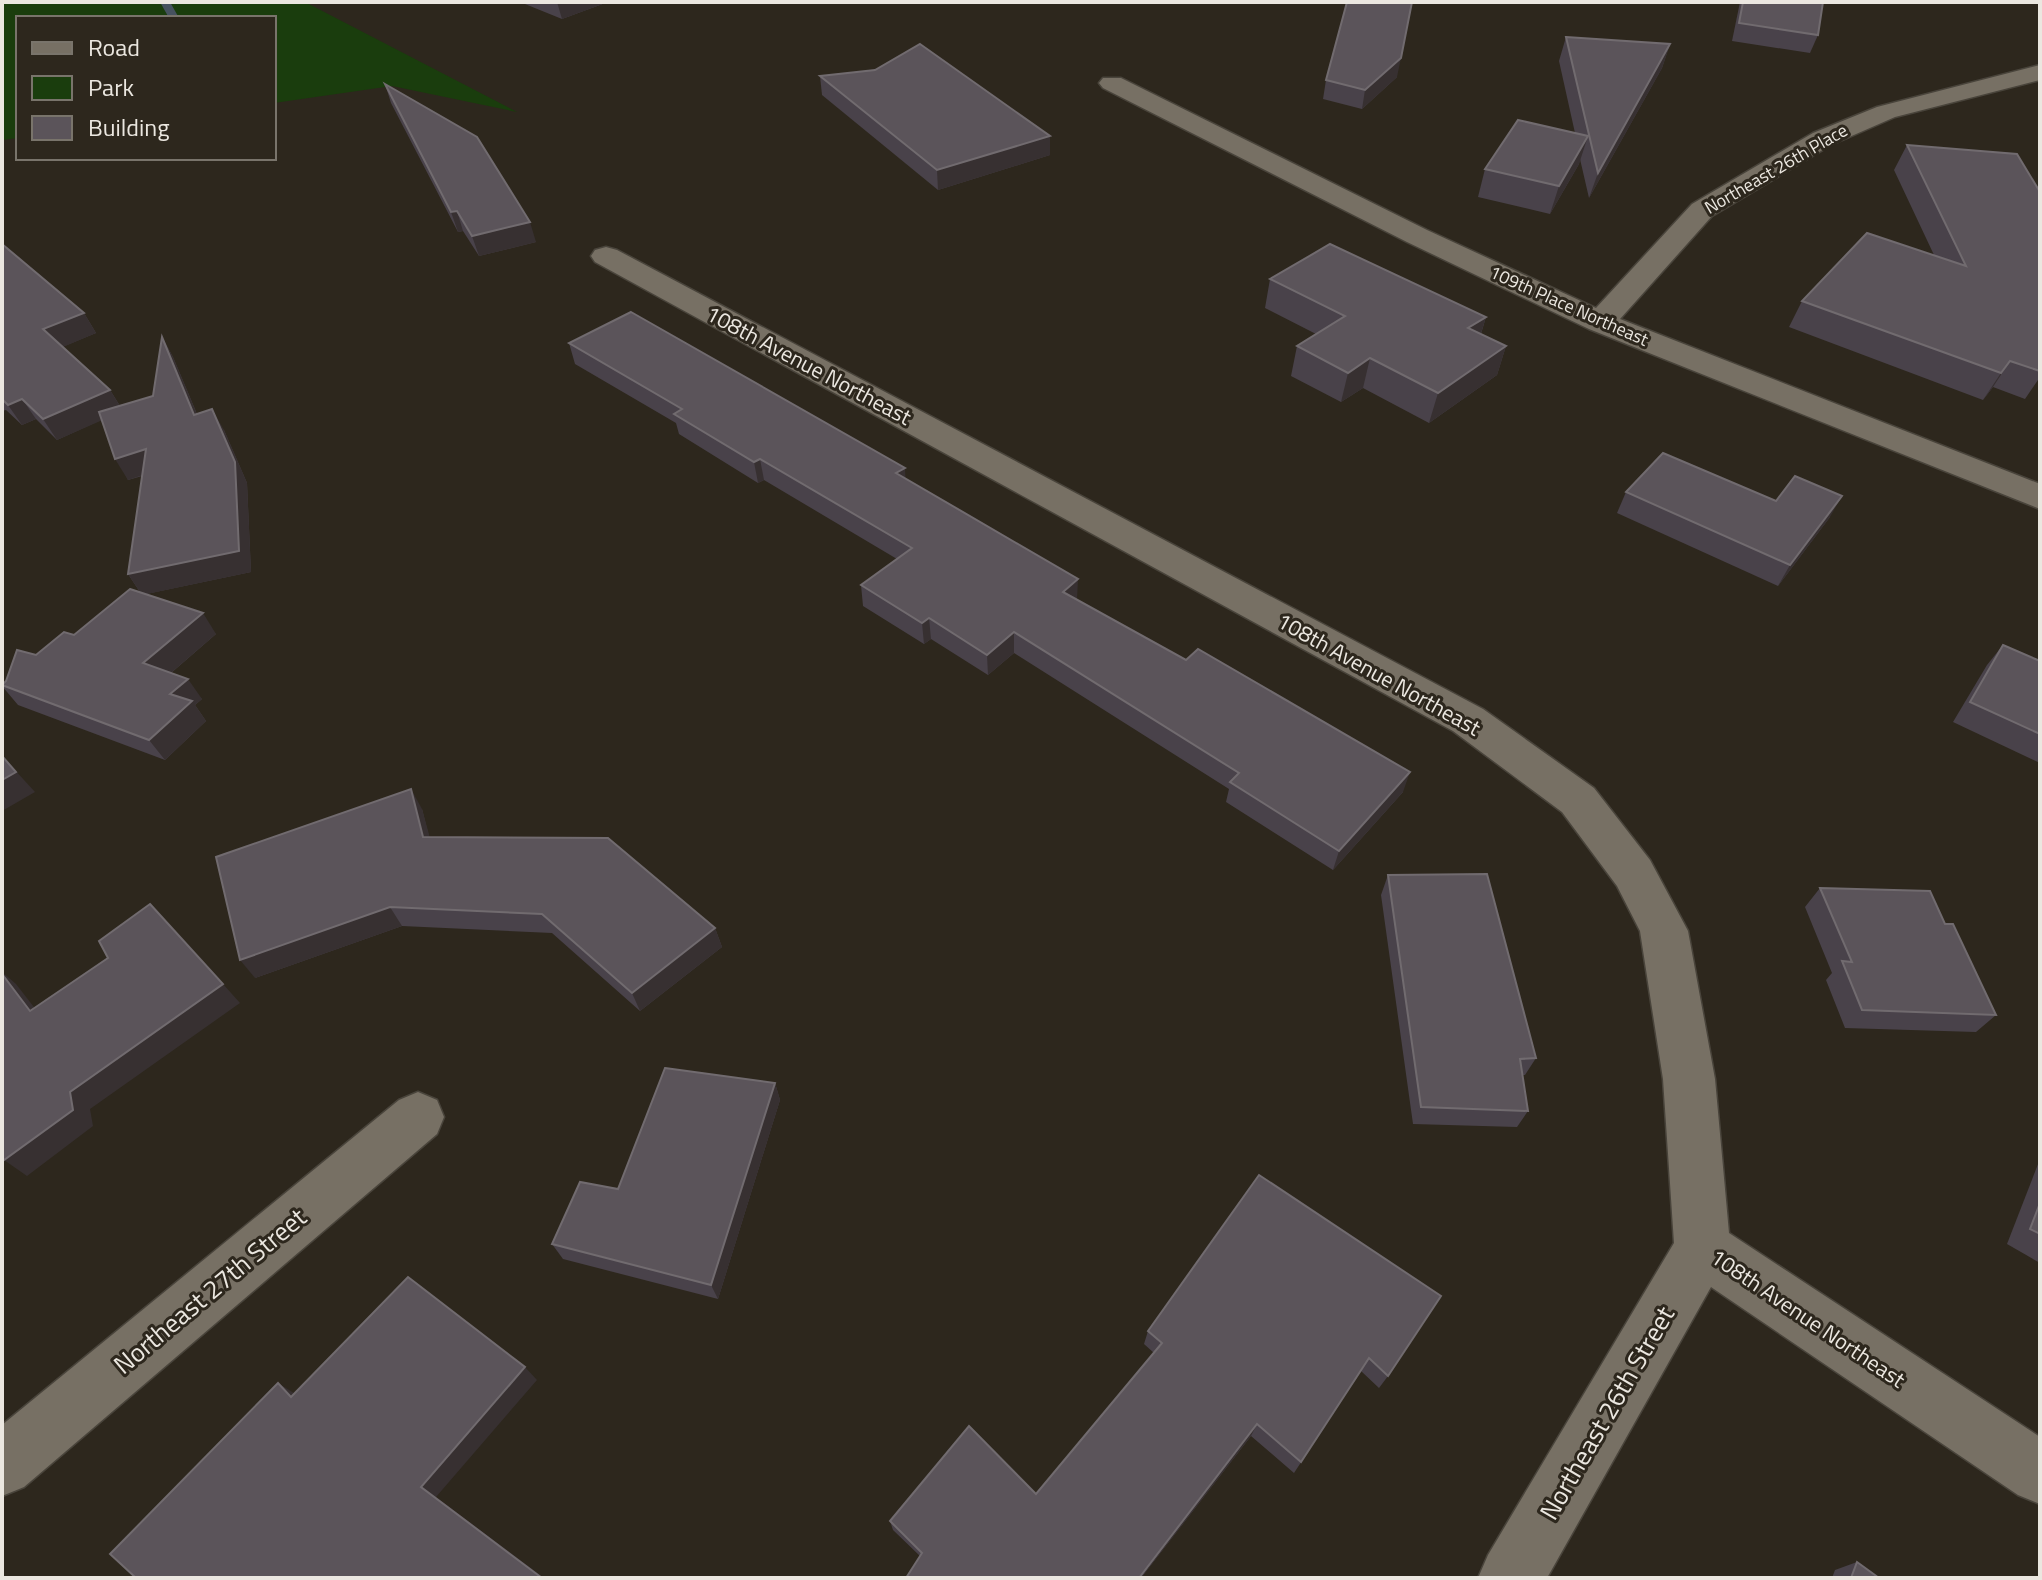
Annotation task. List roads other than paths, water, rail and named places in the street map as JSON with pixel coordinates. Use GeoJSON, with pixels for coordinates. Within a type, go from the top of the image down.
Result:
{"type":"FeatureCollection","features":[{"type":"Feature","properties":{"kind":"street","name":"Northeast 26th Place"},"geometry":{"type":"LineString","coordinates":[[1600,322],[1702,210],[1822,139],[1886,112],[2040,72]]}},
{"type":"Feature","properties":{"kind":"street","name":"109th Place Northeast"},"geometry":{"type":"LineString","coordinates":[[1112,83],[1417,236],[1600,322],[2040,497]]}},
{"type":"Feature","properties":{"kind":"street","name":"108th Avenue Northeast"},"geometry":{"type":"LineString","coordinates":[[606,256],[1468,720],[1578,800],[1634,873],[1664,931],[1689,1079],[1702,1248],[2040,1473]]}},
{"type":"Feature","properties":{"kind":"street","name":"Northeast 27th Street"},"geometry":{"type":"LineString","coordinates":[[2,1465],[418,1117]]}},
{"type":"Feature","properties":{"kind":"street","name":"Northeast 26th Street"},"geometry":{"type":"LineString","coordinates":[[1511,1578],[1702,1248]]}},
{"type":"Feature","properties":{"kind":"waterway"},"geometry":{"type":"LineString","coordinates":[[165,2],[173,16]]}}]}
